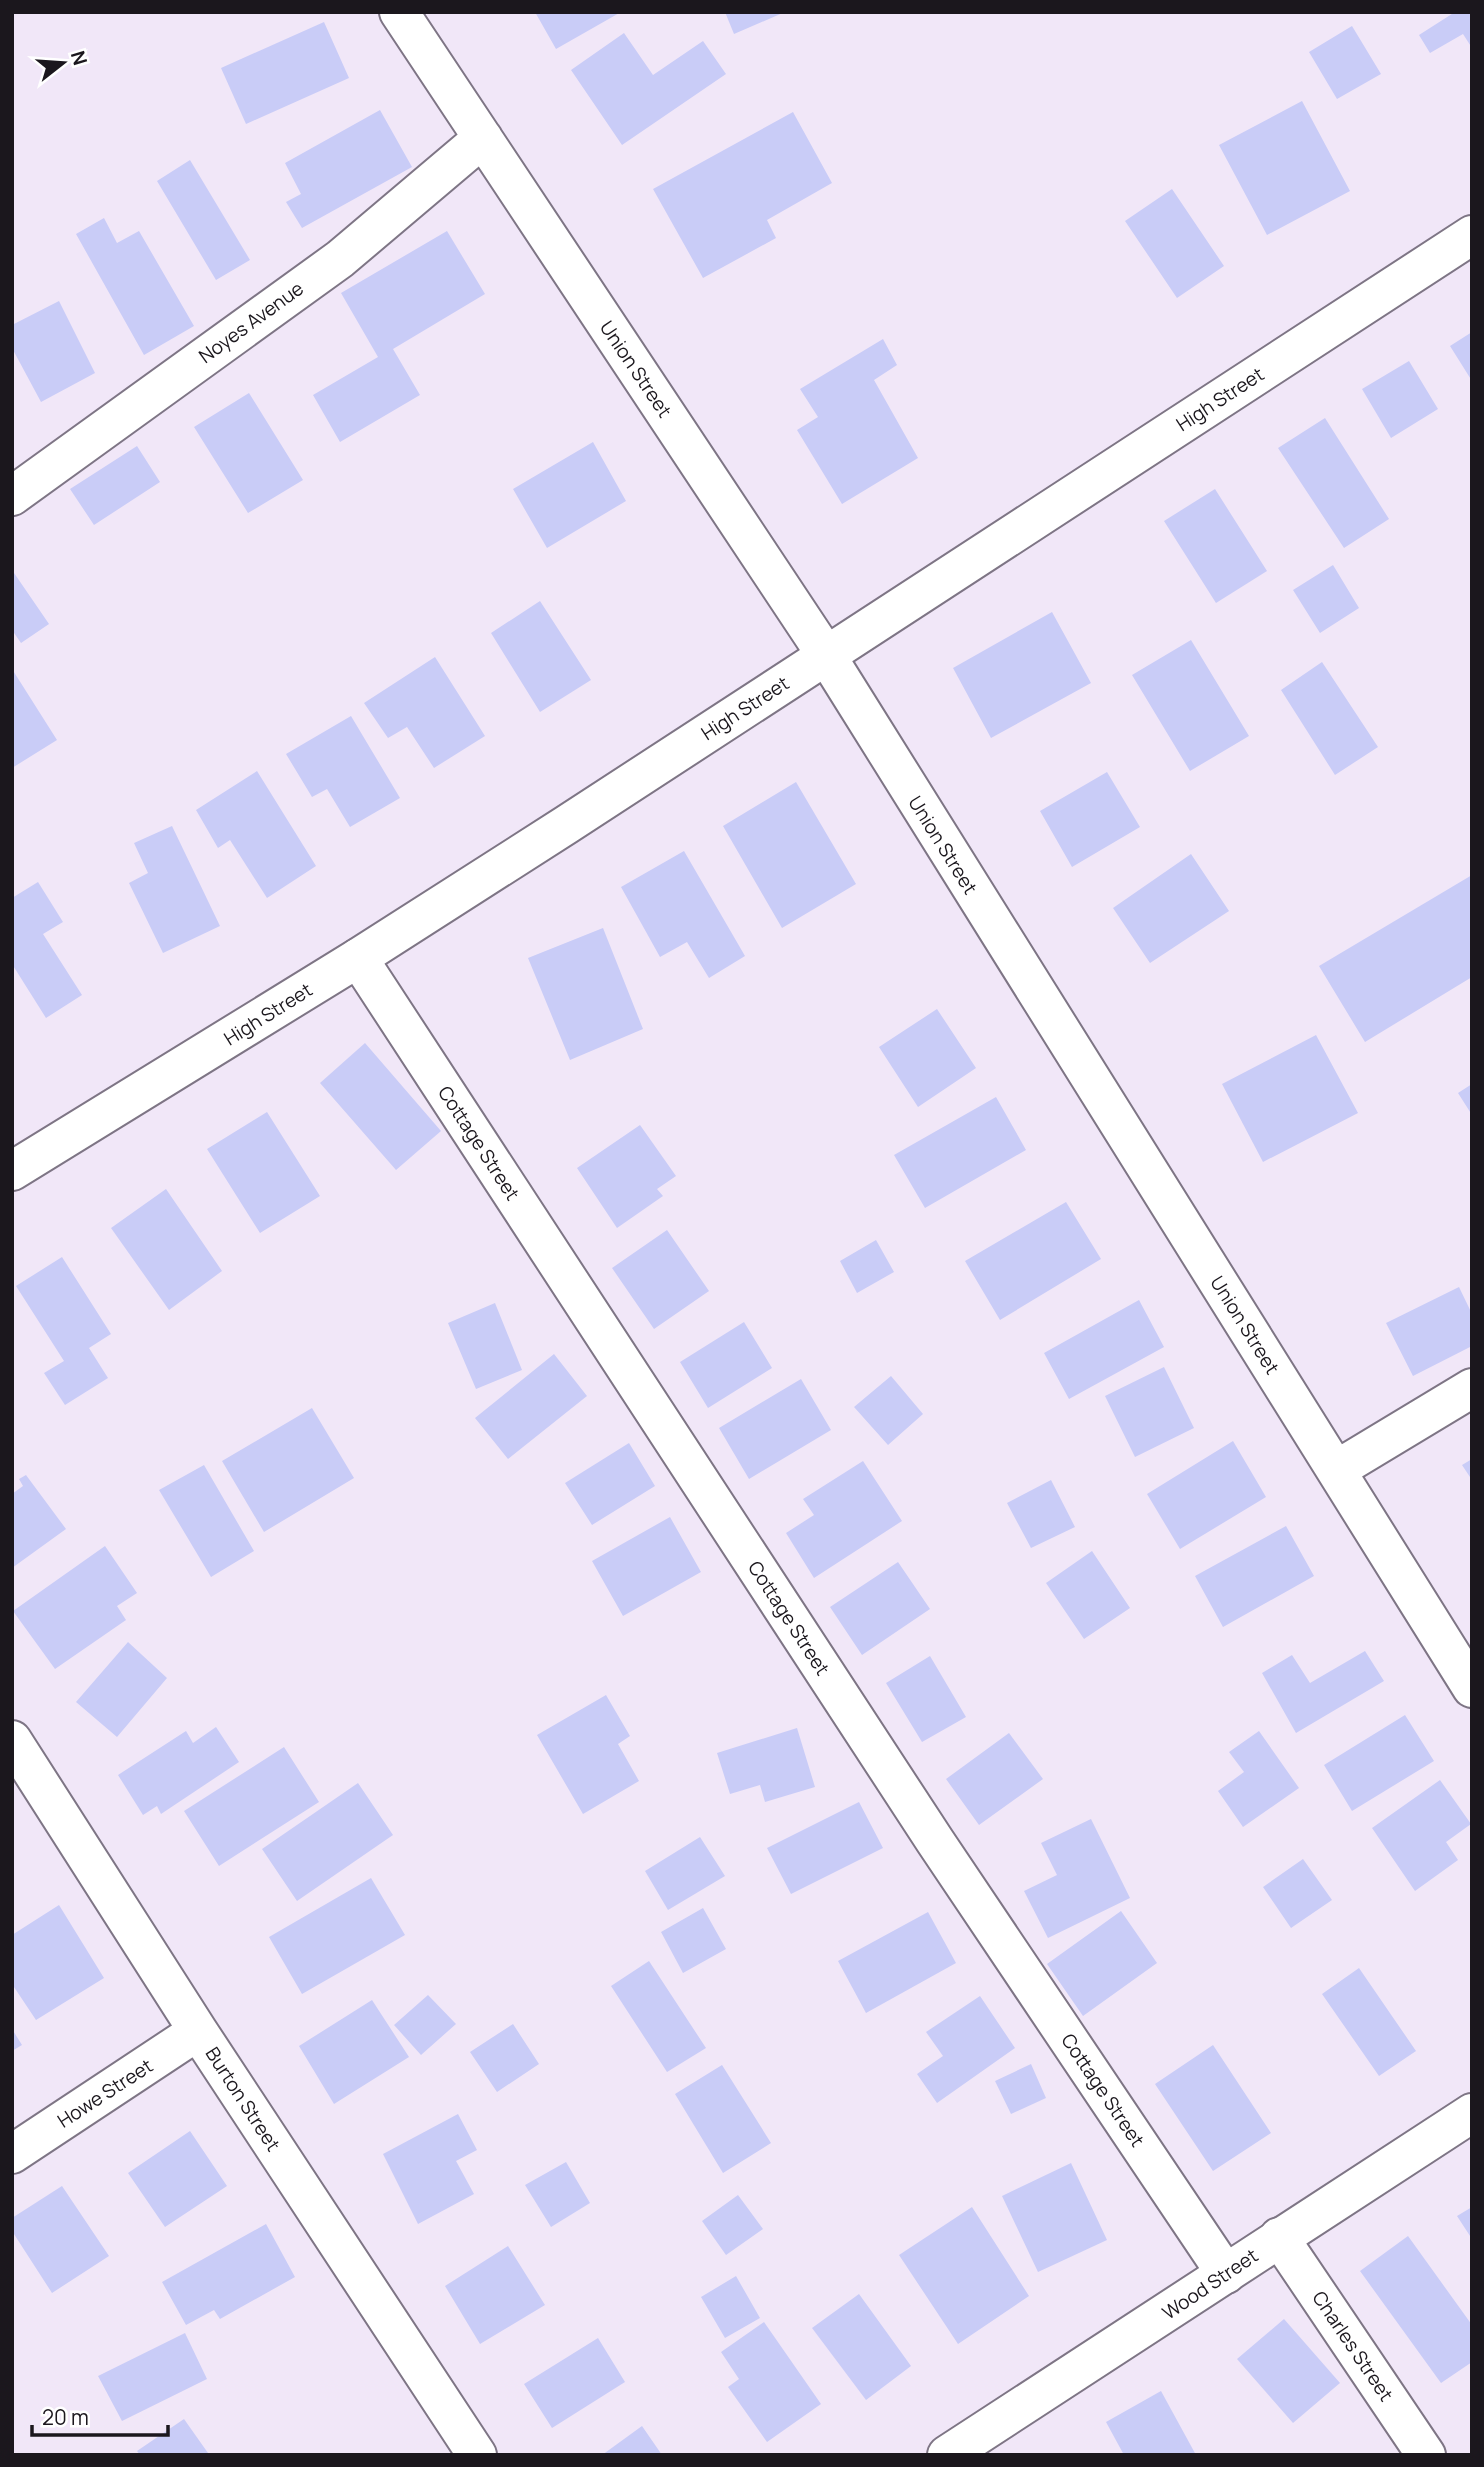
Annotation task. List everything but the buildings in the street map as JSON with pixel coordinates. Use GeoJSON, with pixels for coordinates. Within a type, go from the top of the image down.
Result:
{"type":"FeatureCollection","features":[{"type":"Feature","properties":{"kind":"street","name":"Union Street"},"geometry":{"type":"LineString","coordinates":[[399,12],[826,655],[1472,1688]]}},
{"type":"Feature","properties":{"kind":"street","name":"Noyes Avenue"},"geometry":{"type":"LineString","coordinates":[[12,496],[340,259],[483,138]]}},
{"type":"Feature","properties":{"kind":"street","name":"High Street"},"geometry":{"type":"LineString","coordinates":[[12,1171],[358,958],[566,825],[1472,235]]}},
{"type":"Feature","properties":{"kind":"street","name":"Cottage Street"},"geometry":{"type":"LineString","coordinates":[[358,958],[920,1818],[1226,2274]]}},
{"type":"Feature","properties":{"kind":"street"},"geometry":{"type":"LineString","coordinates":[[1336,1471],[1472,1388]]}},
{"type":"Feature","properties":{"kind":"street","name":"Burton Street"},"geometry":{"type":"LineString","coordinates":[[12,1740],[198,2031],[477,2455]]}},
{"type":"Feature","properties":{"kind":"street","name":"Howe Street"},"geometry":{"type":"LineString","coordinates":[[12,2154],[198,2031]]}},
{"type":"Feature","properties":{"kind":"street","name":"Wood Street"},"geometry":{"type":"LineString","coordinates":[[947,2455],[1472,2113]]}},
{"type":"Feature","properties":{"kind":"street","name":"Charles Street"},"geometry":{"type":"LineString","coordinates":[[1279,2237],[1426,2455]]}}]}
